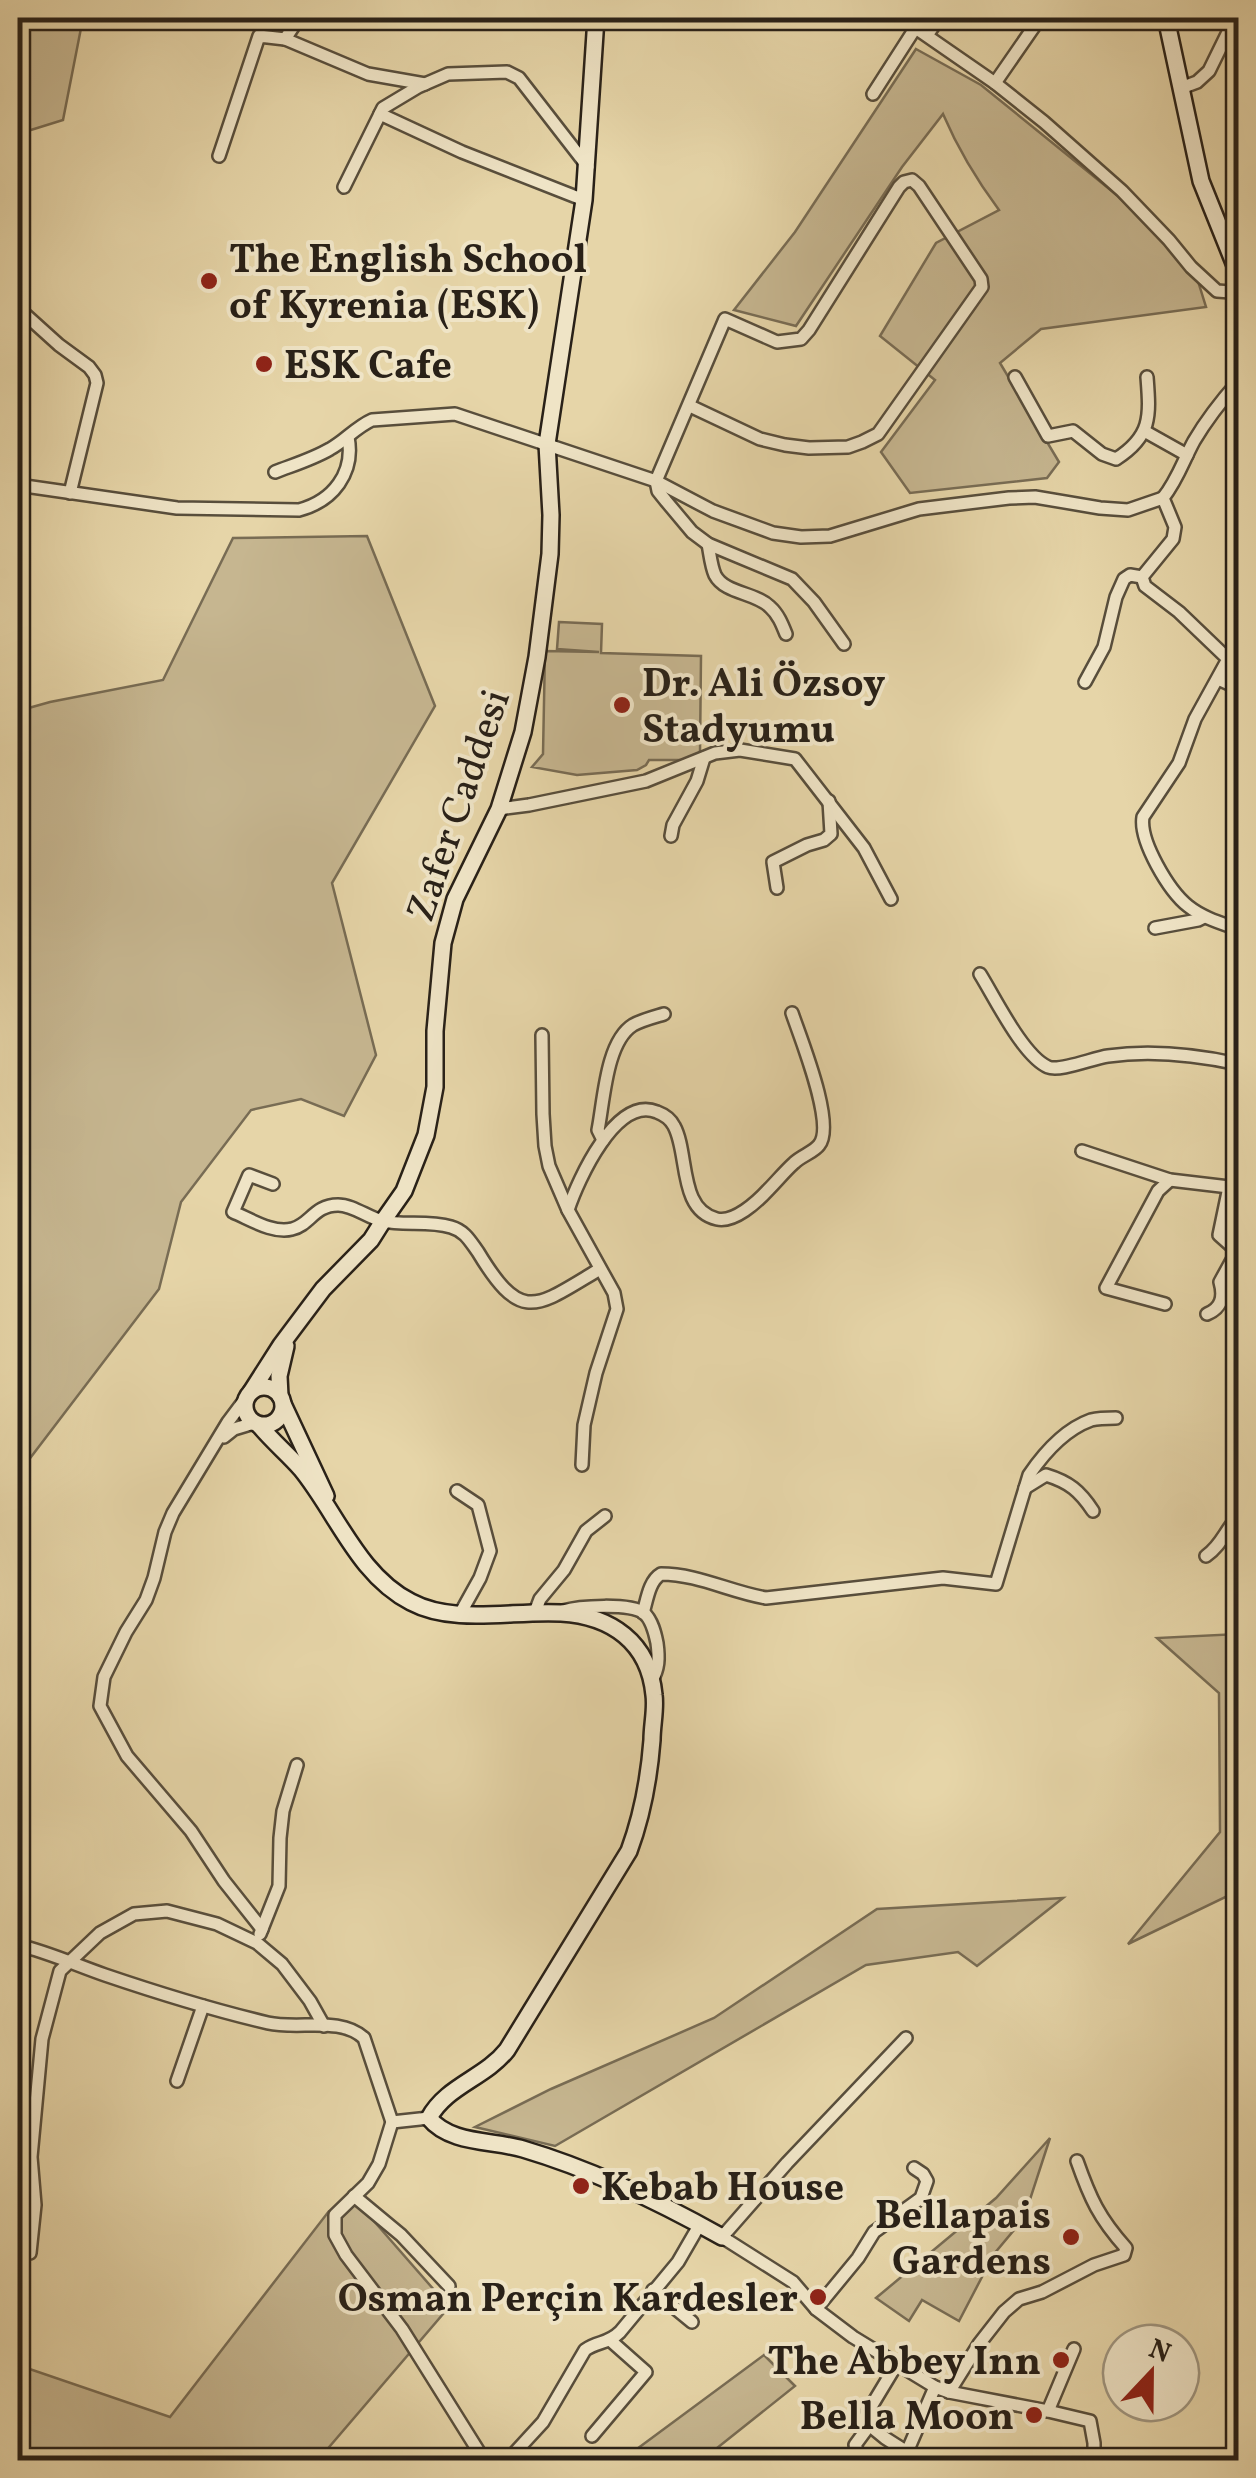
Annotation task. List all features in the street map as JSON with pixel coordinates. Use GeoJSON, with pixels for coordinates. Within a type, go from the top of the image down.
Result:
{"type":"FeatureCollection","features":[{"type":"Feature","properties":{"kind":"street"},"geometry":{"type":"LineString","coordinates":[[285,39],[300,18]]}},
{"type":"Feature","properties":{"kind":"street","name":"Zafer Caddesi"},"geometry":{"type":"LineString","coordinates":[[262,1929],[191,1831],[127,1756],[100,1706],[104,1677],[146,1600],[173,1514],[269,1362],[323,1289],[371,1240],[404,1191],[426,1134],[434,1087],[444,943],[456,900],[499,809],[530,701],[547,586],[551,515],[548,444],[588,167],[596,18]]}},
{"type":"Feature","properties":{"kind":"street"},"geometry":{"type":"LineString","coordinates":[[901,18],[996,83],[1122,191],[1217,291],[1231,292],[1238,286]]}},
{"type":"Feature","properties":{"kind":"street"},"geometry":{"type":"LineString","coordinates":[[928,34],[939,18]]}},
{"type":"Feature","properties":{"kind":"street"},"geometry":{"type":"LineString","coordinates":[[996,83],[1040,18]]}},
{"type":"Feature","properties":{"kind":"street"},"geometry":{"type":"LineString","coordinates":[[1166,18],[1201,181],[1238,273]]}},
{"type":"Feature","properties":{"kind":"street"},"geometry":{"type":"LineString","coordinates":[[1181,88],[1205,76],[1235,18]]}},
{"type":"Feature","properties":{"kind":"street"},"geometry":{"type":"LineString","coordinates":[[874,94],[916,27]]}},
{"type":"Feature","properties":{"kind":"street"},"geometry":{"type":"LineString","coordinates":[[219,156],[260,36],[285,39],[368,74],[426,84]]}},
{"type":"Feature","properties":{"kind":"street"},"geometry":{"type":"LineString","coordinates":[[344,187],[383,108],[448,74],[507,72],[519,78],[588,167]]}},
{"type":"Feature","properties":{"kind":"street"},"geometry":{"type":"LineString","coordinates":[[380,114],[462,152],[584,200]]}},
{"type":"Feature","properties":{"kind":"street"},"geometry":{"type":"LineString","coordinates":[[690,406],[760,439],[784,445],[848,447],[878,434],[982,287],[919,186],[912,180],[904,182],[893,195],[801,339],[778,342],[726,318],[656,481],[666,501],[692,532],[708,544],[792,579],[844,644]]}},
{"type":"Feature","properties":{"kind":"street"},"geometry":{"type":"LineString","coordinates":[[18,308],[89,367],[98,383],[70,493]]}},
{"type":"Feature","properties":{"kind":"street"},"geometry":{"type":"LineString","coordinates":[[1014,377],[1048,436],[1072,431],[1116,460],[1146,432],[1146,377]]}},
{"type":"Feature","properties":{"kind":"street"},"geometry":{"type":"LineString","coordinates":[[275,472],[328,450],[372,420],[455,414],[656,481],[713,511],[773,533],[830,536],[919,509],[1035,496],[1128,510],[1163,498],[1177,480],[1187,454],[1216,406],[1238,382]]}},
{"type":"Feature","properties":{"kind":"street"},"geometry":{"type":"LineString","coordinates":[[1146,432],[1187,454]]}},
{"type":"Feature","properties":{"kind":"street"},"geometry":{"type":"LineString","coordinates":[[18,486],[177,508],[300,510],[313,506],[342,482],[351,452],[348,438]]}},
{"type":"Feature","properties":{"kind":"street"},"geometry":{"type":"LineString","coordinates":[[1142,577],[1173,539],[1175,527],[1163,498]]}},
{"type":"Feature","properties":{"kind":"street"},"geometry":{"type":"LineString","coordinates":[[708,544],[718,580],[773,609],[786,634]]}},
{"type":"Feature","properties":{"kind":"street"},"geometry":{"type":"LineString","coordinates":[[1085,682],[1104,647],[1124,579],[1130,575],[1142,577]]}},
{"type":"Feature","properties":{"kind":"street"},"geometry":{"type":"LineString","coordinates":[[1142,577],[1145,586],[1228,659],[1195,720],[1179,763],[1143,816],[1144,836],[1176,894],[1187,906],[1204,917],[1238,929]]}},
{"type":"Feature","properties":{"kind":"street"},"geometry":{"type":"LineString","coordinates":[[1218,678],[1238,688]]}},
{"type":"Feature","properties":{"kind":"street"},"geometry":{"type":"LineString","coordinates":[[499,809],[646,781],[714,753],[740,750],[795,759],[864,848],[892,899]]}},
{"type":"Feature","properties":{"kind":"street"},"geometry":{"type":"LineString","coordinates":[[671,836],[704,758]]}},
{"type":"Feature","properties":{"kind":"street"},"geometry":{"type":"LineString","coordinates":[[778,888],[773,862],[830,834],[829,801]]}},
{"type":"Feature","properties":{"kind":"street"},"geometry":{"type":"LineString","coordinates":[[1155,928],[1204,917]]}},
{"type":"Feature","properties":{"kind":"street"},"geometry":{"type":"LineString","coordinates":[[980,974],[1033,1055],[1054,1069],[1136,1053],[1238,1064]]}},
{"type":"Feature","properties":{"kind":"street"},"geometry":{"type":"LineString","coordinates":[[568,1210],[576,1187],[603,1140],[633,1111],[644,1109],[673,1122],[691,1196],[705,1214],[718,1220],[730,1219],[762,1196],[793,1164],[819,1145],[823,1136],[824,1115],[792,1013]]}},
{"type":"Feature","properties":{"kind":"street"},"geometry":{"type":"LineString","coordinates":[[603,1140],[598,1130],[612,1056],[619,1040],[633,1025],[664,1014]]}},
{"type":"Feature","properties":{"kind":"street"},"geometry":{"type":"LineString","coordinates":[[542,1035],[542,1114],[554,1182],[614,1293],[617,1310],[584,1425],[582,1464]]}},
{"type":"Feature","properties":{"kind":"street"},"geometry":{"type":"LineString","coordinates":[[1082,1151],[1170,1180],[1230,1187]]}},
{"type":"Feature","properties":{"kind":"street"},"geometry":{"type":"LineString","coordinates":[[274,1184],[249,1174],[233,1212],[282,1230],[295,1229],[318,1209],[340,1205],[384,1221],[449,1226],[469,1239],[488,1270],[507,1294],[518,1301],[531,1303],[553,1297],[600,1269]]}},
{"type":"Feature","properties":{"kind":"street"},"geometry":{"type":"LineString","coordinates":[[1207,1314],[1219,1306],[1223,1294],[1220,1282],[1238,1252],[1218,1235],[1230,1187],[1238,1176]]}},
{"type":"Feature","properties":{"kind":"street"},"geometry":{"type":"LineString","coordinates":[[1165,1304],[1106,1288],[1158,1191],[1170,1180]]}},
{"type":"Feature","properties":{"kind":"street","name":"Zafer Caddesi"},"geometry":{"type":"LineString","coordinates":[[282,1400],[278,1376],[291,1333]]}},
{"type":"Feature","properties":{"kind":"street"},"geometry":{"type":"LineString","coordinates":[[330,1510],[282,1400],[268,1387],[259,1387],[248,1395],[246,1413],[303,1472],[364,1563],[389,1589],[434,1612],[556,1612],[592,1617],[629,1638],[641,1655],[651,1682],[654,1708],[649,1768],[640,1823],[628,1852],[507,2050],[496,2064],[443,2100],[429,2118]]}},
{"type":"Feature","properties":{"kind":"street"},"geometry":{"type":"LineString","coordinates":[[214,1448],[234,1429],[278,1420],[282,1400]]}},
{"type":"Feature","properties":{"kind":"street"},"geometry":{"type":"LineString","coordinates":[[644,1613],[653,1582],[661,1574],[692,1576],[766,1598],[943,1578],[996,1584],[1025,1488],[1038,1461],[1078,1426],[1094,1419],[1116,1418]]}},
{"type":"Feature","properties":{"kind":"street"},"geometry":{"type":"LineString","coordinates":[[1025,1488],[1046,1475],[1082,1494],[1093,1511]]}},
{"type":"Feature","properties":{"kind":"street"},"geometry":{"type":"LineString","coordinates":[[456,1491],[478,1505],[490,1552],[460,1614]]}},
{"type":"Feature","properties":{"kind":"street"},"geometry":{"type":"LineString","coordinates":[[535,1612],[586,1531],[605,1516]]}},
{"type":"Feature","properties":{"kind":"street"},"geometry":{"type":"LineString","coordinates":[[1206,1556],[1217,1548],[1238,1517]]}},
{"type":"Feature","properties":{"kind":"street"},"geometry":{"type":"LineString","coordinates":[[556,1612],[576,1607],[644,1613],[658,1647],[658,1671],[651,1682]]}},
{"type":"Feature","properties":{"kind":"street"},"geometry":{"type":"LineString","coordinates":[[257,1943],[279,1886],[284,1811],[297,1765]]}},
{"type":"Feature","properties":{"kind":"street"},"geometry":{"type":"LineString","coordinates":[[30,2254],[35,2205],[31,2157],[42,2038],[60,1971],[100,1934],[134,1914],[167,1911],[217,1924],[257,1943],[282,1964],[324,2026]]}},
{"type":"Feature","properties":{"kind":"street"},"geometry":{"type":"LineString","coordinates":[[18,1945],[203,2006],[273,2024],[338,2025],[355,2030],[364,2038],[392,2122],[379,2164],[368,2183],[335,2215],[336,2235],[346,2255],[402,2329],[484,2460]]}},
{"type":"Feature","properties":{"kind":"street"},"geometry":{"type":"LineString","coordinates":[[177,2081],[203,2006]]}},
{"type":"Feature","properties":{"kind":"street"},"geometry":{"type":"LineString","coordinates":[[722,2237],[906,2038]]}},
{"type":"Feature","properties":{"kind":"street"},"geometry":{"type":"LineString","coordinates":[[392,2122],[429,2118]]}},
{"type":"Feature","properties":{"kind":"street"},"geometry":{"type":"LineString","coordinates":[[429,2118],[437,2129],[451,2135],[512,2146],[596,2173],[657,2201],[794,2282],[816,2309],[853,2337],[935,2387],[1090,2422],[1094,2460]]}},
{"type":"Feature","properties":{"kind":"street"},"geometry":{"type":"LineString","coordinates":[[950,2392],[979,2344],[1019,2299],[1124,2254],[1126,2248],[1092,2204],[1076,2161]]}},
{"type":"Feature","properties":{"kind":"street"},"geometry":{"type":"LineString","coordinates":[[816,2309],[874,2232],[922,2198],[927,2181],[914,2168]]}},
{"type":"Feature","properties":{"kind":"street"},"geometry":{"type":"LineString","coordinates":[[354,2196],[401,2235],[449,2286]]}},
{"type":"Feature","properties":{"kind":"street"},"geometry":{"type":"LineString","coordinates":[[508,2460],[543,2422],[586,2350],[612,2341],[678,2262],[700,2224]]}},
{"type":"Feature","properties":{"kind":"street"},"geometry":{"type":"LineString","coordinates":[[654,2290],[692,2322]]}},
{"type":"Feature","properties":{"kind":"street"},"geometry":{"type":"LineString","coordinates":[[592,2436],[646,2372],[612,2341]]}},
{"type":"Feature","properties":{"kind":"street"},"geometry":{"type":"LineString","coordinates":[[1048,2411],[1074,2350]]}},
{"type":"Feature","properties":{"kind":"street"},"geometry":{"type":"LineString","coordinates":[[855,2460],[855,2445],[898,2362]]}},
{"type":"Feature","properties":{"kind":"street"},"geometry":{"type":"LineString","coordinates":[[866,2423],[907,2452],[935,2387]]}},
{"type":"Feature","properties":{"kind":"shaded area"},"geometry":{"type":"Polygon","coordinates":[[[18,18],[83,18],[63,120],[18,134],[18,18]]]}},
{"type":"Feature","properties":{"kind":"shaded area"},"geometry":{"type":"Polygon","coordinates":[[[916,49],[981,85],[1118,196],[1188,266],[1197,278],[1206,307],[1041,329],[1000,363],[1059,462],[1047,478],[910,493],[881,452],[935,380],[880,336],[936,243],[999,210],[968,163],[943,114],[902,167],[796,326],[734,310],[795,232],[916,49]]]}},
{"type":"Feature","properties":{"kind":"shaded area"},"geometry":{"type":"Polygon","coordinates":[[[367,536],[435,706],[332,883],[376,1055],[344,1116],[301,1099],[251,1110],[181,1202],[159,1289],[18,1474],[18,711],[163,680],[233,538],[367,536]]]}},
{"type":"Feature","properties":{"kind":"shaded area","name":"Dr. Ali Özsoy Stadyumu"},"geometry":{"type":"Polygon","coordinates":[[[559,622],[602,624],[601,653],[701,656],[700,753],[691,760],[649,760],[637,770],[577,775],[532,767],[543,754],[545,651],[599,652],[557,649],[559,622]]]}},
{"type":"Feature","properties":{"kind":"shaded area"},"geometry":{"type":"Polygon","coordinates":[[[1238,1634],[1238,1891],[1128,1944],[1220,1832],[1219,1693],[1157,1638],[1238,1634]]]}},
{"type":"Feature","properties":{"kind":"shaded area"},"geometry":{"type":"Polygon","coordinates":[[[1063,1898],[977,1966],[958,1952],[866,1965],[555,2146],[475,2127],[551,2089],[714,2018],[877,1909],[1063,1898]]]}},
{"type":"Feature","properties":{"kind":"shaded area"},"geometry":{"type":"Polygon","coordinates":[[[1050,2138],[1024,2218],[994,2254],[959,2321],[922,2300],[909,2321],[876,2298],[996,2198],[1050,2138]]]}},
{"type":"Feature","properties":{"kind":"shaded area"},"geometry":{"type":"Polygon","coordinates":[[[359,2204],[449,2307],[318,2460],[18,2460],[18,2365],[170,2417],[329,2211],[359,2204]]]}},
{"type":"Feature","properties":{"kind":"shaded area"},"geometry":{"type":"Polygon","coordinates":[[[764,2355],[795,2386],[702,2460],[622,2460],[764,2355]]]}},
{"type":"Feature","properties":{"kind":"place","name":"The English School of Kyrenia (ESK)"},"geometry":{"type":"Point","coordinates":[209,281]}},
{"type":"Feature","properties":{"kind":"place","name":"ESK Cafe"},"geometry":{"type":"Point","coordinates":[264,364]}},
{"type":"Feature","properties":{"kind":"place","name":"Dr. Ali Özsoy Stadyumu"},"geometry":{"type":"Point","coordinates":[622,705]}},
{"type":"Feature","properties":{"kind":"place","name":"Kebab House"},"geometry":{"type":"Point","coordinates":[581,2186]}},
{"type":"Feature","properties":{"kind":"place","name":"Bellapais Gardens"},"geometry":{"type":"Point","coordinates":[1071,2237]}},
{"type":"Feature","properties":{"kind":"place","name":"Osman Perçin Kardesler"},"geometry":{"type":"Point","coordinates":[818,2297]}},
{"type":"Feature","properties":{"kind":"place","name":"The Abbey Inn"},"geometry":{"type":"Point","coordinates":[1061,2360]}},
{"type":"Feature","properties":{"kind":"place","name":"Bella Moon"},"geometry":{"type":"Point","coordinates":[1034,2415]}}]}
